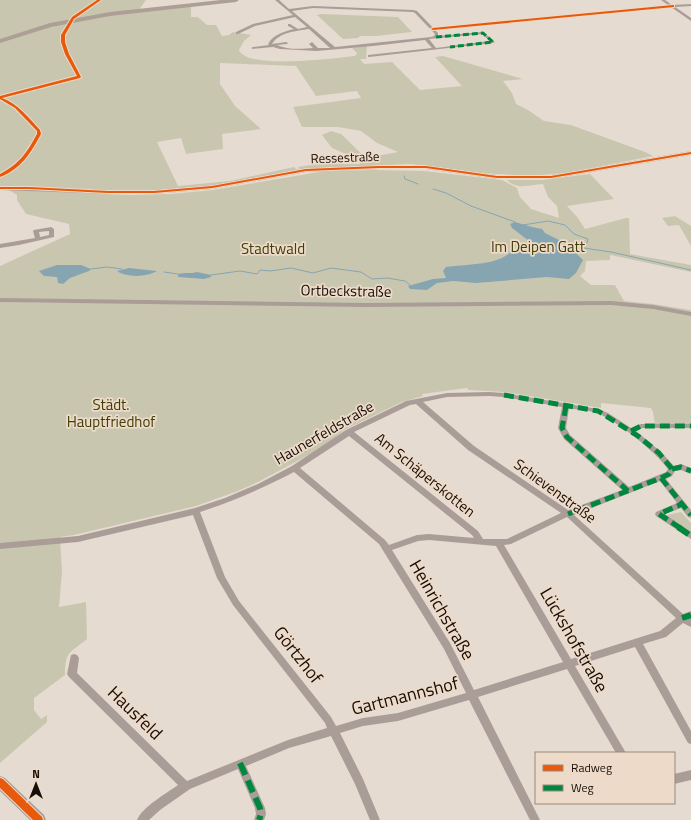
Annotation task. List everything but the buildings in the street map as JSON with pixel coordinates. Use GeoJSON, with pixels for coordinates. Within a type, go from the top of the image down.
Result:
{"type":"FeatureCollection","features":[{"type":"Feature","properties":{"kind":"main road"},"geometry":{"type":"LineString","coordinates":[[0,41],[50,25],[110,14],[236,0]]}},
{"type":"Feature","properties":{"kind":"main road","name":"Ressestraße"},"geometry":{"type":"LineString","coordinates":[[0,188],[154,192],[212,187],[312,169],[379,166],[426,168],[497,177],[551,177],[691,153]]}},
{"type":"Feature","properties":{"kind":"main road"},"geometry":{"type":"LineString","coordinates":[[0,782],[39,820]]}},
{"type":"Feature","properties":{"kind":"street"},"geometry":{"type":"LineString","coordinates":[[277,0],[333,48]]}},
{"type":"Feature","properties":{"kind":"street"},"geometry":{"type":"LineString","coordinates":[[663,0],[691,20]]}},
{"type":"Feature","properties":{"kind":"street"},"geometry":{"type":"LineString","coordinates":[[673,6],[691,5]]}},
{"type":"Feature","properties":{"kind":"street"},"geometry":{"type":"LineString","coordinates":[[288,10],[313,7],[412,11],[416,12],[433,29],[437,34],[436,37]]}},
{"type":"Feature","properties":{"kind":"street"},"geometry":{"type":"LineString","coordinates":[[237,33],[254,25],[294,16]]}},
{"type":"Feature","properties":{"kind":"street"},"geometry":{"type":"LineString","coordinates":[[289,25],[302,36]]}},
{"type":"Feature","properties":{"kind":"street"},"geometry":{"type":"LineString","coordinates":[[271,46],[270,42],[274,38],[296,30],[309,28]]}},
{"type":"Feature","properties":{"kind":"street"},"geometry":{"type":"LineString","coordinates":[[271,46],[289,50],[317,50],[483,33],[493,42],[370,56]]}},
{"type":"Feature","properties":{"kind":"street"},"geometry":{"type":"LineString","coordinates":[[456,36],[466,45]]}},
{"type":"Feature","properties":{"kind":"street"},"geometry":{"type":"LineString","coordinates":[[426,38],[435,49]]}},
{"type":"Feature","properties":{"kind":"street"},"geometry":{"type":"LineString","coordinates":[[253,48],[286,43]]}},
{"type":"Feature","properties":{"kind":"street"},"geometry":{"type":"LineString","coordinates":[[312,43],[311,44],[317,50]]}},
{"type":"Feature","properties":{"kind":"street"},"geometry":{"type":"LineString","coordinates":[[386,43],[394,53]]}},
{"type":"Feature","properties":{"kind":"street"},"geometry":{"type":"LineString","coordinates":[[0,246],[38,239]]}},
{"type":"Feature","properties":{"kind":"street","name":"Ortbeckstraße"},"geometry":{"type":"LineString","coordinates":[[0,300],[367,305],[611,303],[653,307],[691,314]]}},
{"type":"Feature","properties":{"kind":"street","name":"Haunerfeldstraße"},"geometry":{"type":"LineString","coordinates":[[0,546],[78,540],[196,511],[255,489],[295,468],[349,432],[402,406],[417,401],[448,395],[489,394],[598,411],[611,417],[631,431],[667,461],[672,469]]}},
{"type":"Feature","properties":{"kind":"street","name":"Schievenstraße"},"geometry":{"type":"LineString","coordinates":[[417,401],[471,448],[568,514],[686,617],[691,624]]}},
{"type":"Feature","properties":{"kind":"street"},"geometry":{"type":"LineString","coordinates":[[566,406],[562,428],[567,437],[628,491]]}},
{"type":"Feature","properties":{"kind":"street"},"geometry":{"type":"LineString","coordinates":[[631,431],[641,426],[691,426]]}},
{"type":"Feature","properties":{"kind":"street","name":"Am Schäperskotten"},"geometry":{"type":"LineString","coordinates":[[349,432],[475,533],[481,542]]}},
{"type":"Feature","properties":{"kind":"street"},"geometry":{"type":"LineString","coordinates":[[387,549],[417,538],[429,537],[481,542],[508,542],[568,514],[661,478],[669,474],[672,469],[681,467],[691,471]]}},
{"type":"Feature","properties":{"kind":"street","name":"Heinrichstraße"},"geometry":{"type":"LineString","coordinates":[[295,468],[382,542],[387,549],[447,646],[535,820]]}},
{"type":"Feature","properties":{"kind":"street"},"geometry":{"type":"LineString","coordinates":[[661,478],[691,515]]}},
{"type":"Feature","properties":{"kind":"street"},"geometry":{"type":"LineString","coordinates":[[682,504],[660,514],[691,536]]}},
{"type":"Feature","properties":{"kind":"street","name":"Görtzhof"},"geometry":{"type":"LineString","coordinates":[[196,511],[221,578],[236,603],[328,720],[359,782],[375,820]]}},
{"type":"Feature","properties":{"kind":"street","name":"Lückshofstraße"},"geometry":{"type":"LineString","coordinates":[[499,543],[620,752]]}},
{"type":"Feature","properties":{"kind":"street","name":"Gartmannshof"},"geometry":{"type":"LineString","coordinates":[[142,820],[156,806],[186,786],[240,762],[288,744],[363,722],[398,716],[472,695],[662,634],[686,617]]}},
{"type":"Feature","properties":{"kind":"street"},"geometry":{"type":"LineString","coordinates":[[637,642],[691,740]]}},
{"type":"Feature","properties":{"kind":"street","name":"Hausfeld"},"geometry":{"type":"LineString","coordinates":[[74,658],[72,674],[186,786]]}},
{"type":"Feature","properties":{"kind":"street"},"geometry":{"type":"LineString","coordinates":[[240,762],[262,814],[259,820]]}},
{"type":"Feature","properties":{"kind":"street"},"geometry":{"type":"LineString","coordinates":[[675,779],[691,775]]}},
{"type":"Feature","properties":{"kind":"green space"},"geometry":{"type":"Polygon","coordinates":[[[0,0],[146,0],[139,10],[191,6],[191,17],[198,17],[207,25],[216,25],[222,36],[229,35],[233,32],[251,35],[244,41],[239,50],[245,56],[257,60],[312,60],[355,56],[357,53],[352,48],[367,46],[366,59],[360,59],[364,64],[392,62],[420,90],[462,86],[435,57],[443,56],[523,79],[503,81],[512,93],[516,104],[544,121],[571,125],[653,156],[565,173],[529,176],[465,172],[411,164],[299,169],[298,167],[318,164],[360,164],[359,160],[332,148],[322,135],[331,131],[341,134],[366,158],[398,152],[377,143],[361,131],[338,127],[302,127],[293,107],[361,98],[357,91],[316,96],[296,66],[220,63],[220,84],[235,106],[261,129],[222,134],[223,149],[186,154],[181,138],[157,142],[178,186],[230,181],[294,167],[297,170],[209,186],[179,189],[90,191],[0,187],[0,0]]]}},
{"type":"Feature","properties":{"kind":"green space"},"geometry":{"type":"Polygon","coordinates":[[[317,15],[398,17],[412,32],[376,36],[360,36],[358,38],[343,39],[317,15]]]}},
{"type":"Feature","properties":{"kind":"green space"},"geometry":{"type":"Polygon","coordinates":[[[325,171],[424,171],[502,180],[517,188],[520,197],[531,209],[559,218],[557,206],[548,197],[543,184],[519,186],[507,180],[542,180],[590,174],[614,199],[567,206],[578,218],[585,229],[629,218],[630,254],[691,265],[691,272],[610,255],[610,260],[586,261],[585,271],[580,276],[591,285],[615,285],[624,301],[691,310],[691,425],[655,424],[651,408],[601,403],[601,408],[505,392],[468,390],[467,388],[422,394],[423,396],[402,402],[346,429],[318,450],[238,491],[196,506],[60,537],[62,572],[59,607],[86,602],[87,639],[67,657],[65,675],[34,698],[34,710],[41,719],[47,715],[47,722],[0,763],[0,302],[368,304],[0,299],[0,266],[70,234],[69,224],[26,214],[17,200],[17,195],[9,190],[129,195],[171,194],[213,190],[325,171]]]}},
{"type":"Feature","properties":{"kind":"green space"},"geometry":{"type":"Polygon","coordinates":[[[675,216],[691,226],[691,246],[679,225],[668,226],[662,218],[675,216]]]}},
{"type":"Feature","properties":{"kind":"green space"},"geometry":{"type":"Polygon","coordinates":[[[681,512],[691,523],[691,533],[667,515],[681,512]]]}},
{"type":"Feature","properties":{"kind":"water"},"geometry":{"type":"Polygon","coordinates":[[[515,222],[542,229],[545,233],[567,244],[583,260],[576,273],[569,279],[547,277],[476,283],[453,281],[437,283],[427,290],[410,289],[408,286],[433,279],[446,278],[443,271],[446,267],[491,262],[507,255],[512,250],[518,250],[526,246],[529,241],[512,228],[510,224],[515,222]]]}},
{"type":"Feature","properties":{"kind":"water"},"geometry":{"type":"Polygon","coordinates":[[[57,265],[81,265],[91,269],[70,278],[63,284],[58,283],[57,277],[44,276],[39,271],[57,265]]]}},
{"type":"Feature","properties":{"kind":"water"},"geometry":{"type":"Polygon","coordinates":[[[129,268],[157,271],[148,275],[131,276],[117,271],[129,268]]]}},
{"type":"Feature","properties":{"kind":"water"},"geometry":{"type":"Polygon","coordinates":[[[197,272],[211,275],[211,277],[204,279],[178,277],[178,274],[197,272]]]}},
{"type":"Feature","properties":{"kind":"waterway"},"geometry":{"type":"LineString","coordinates":[[404,176],[405,179],[418,184]]}},
{"type":"Feature","properties":{"kind":"waterway"},"geometry":{"type":"LineString","coordinates":[[433,189],[446,193],[471,206],[515,222]]}},
{"type":"Feature","properties":{"kind":"waterway"},"geometry":{"type":"LineString","coordinates":[[523,225],[548,221],[565,225],[574,234],[588,239],[587,243],[582,245],[584,248],[611,252],[691,270]]}},
{"type":"Feature","properties":{"kind":"waterway"},"geometry":{"type":"LineString","coordinates":[[91,269],[107,267],[122,269]]}},
{"type":"Feature","properties":{"kind":"waterway"},"geometry":{"type":"LineString","coordinates":[[211,275],[240,271],[257,274],[260,270],[270,271],[291,268],[313,273],[331,268],[361,272],[372,279],[387,278],[405,281],[410,285]]}},
{"type":"Feature","properties":{"kind":"waterway"},"geometry":{"type":"LineString","coordinates":[[164,272],[178,274]]}},
{"type":"Feature","properties":{"kind":"tram line"},"geometry":{"type":"LineString","coordinates":[[0,780],[42,820]]}},
{"type":"Feature","properties":{"kind":"marked path"},"geometry":{"type":"LineString","coordinates":[[436,37],[483,33],[493,42],[450,47]]}},
{"type":"Feature","properties":{"kind":"marked path"},"geometry":{"type":"LineString","coordinates":[[504,395],[598,411],[638,436],[659,453],[672,469],[669,474],[661,478],[568,514]]}},
{"type":"Feature","properties":{"kind":"marked path"},"geometry":{"type":"LineString","coordinates":[[566,406],[562,428],[567,437],[628,491]]}},
{"type":"Feature","properties":{"kind":"marked path"},"geometry":{"type":"LineString","coordinates":[[631,431],[641,426],[691,426]]}},
{"type":"Feature","properties":{"kind":"marked path"},"geometry":{"type":"LineString","coordinates":[[672,469],[681,467],[691,471]]}},
{"type":"Feature","properties":{"kind":"marked path"},"geometry":{"type":"LineString","coordinates":[[661,478],[691,515]]}},
{"type":"Feature","properties":{"kind":"marked path"},"geometry":{"type":"LineString","coordinates":[[682,504],[659,514],[691,536]]}},
{"type":"Feature","properties":{"kind":"marked path"},"geometry":{"type":"LineString","coordinates":[[682,618],[691,615]]}},
{"type":"Feature","properties":{"kind":"marked path"},"geometry":{"type":"LineString","coordinates":[[240,763],[260,808],[261,814],[259,820]]}},
{"type":"Feature","properties":{"kind":"cycle path"},"geometry":{"type":"LineString","coordinates":[[0,97],[79,77],[67,54],[63,42],[63,35],[73,18],[99,0]]}},
{"type":"Feature","properties":{"kind":"cycle path"},"geometry":{"type":"LineString","coordinates":[[433,29],[673,6]]}},
{"type":"Feature","properties":{"kind":"cycle path"},"geometry":{"type":"LineString","coordinates":[[0,98],[16,107],[39,131],[39,134],[24,159],[8,172],[0,176]]}},
{"type":"Feature","properties":{"kind":"cycle path"},"geometry":{"type":"LineString","coordinates":[[0,188],[154,192],[212,187],[306,170],[379,167],[426,167],[497,177],[551,177],[691,153]]}},
{"type":"Feature","properties":{"kind":"cycle path"},"geometry":{"type":"LineString","coordinates":[[0,782],[39,820]]}},
{"type":"Feature","properties":{"kind":"park label","name":"Im Deipen Gatt"},"geometry":{"type":"Point","coordinates":[538,247]}},
{"type":"Feature","properties":{"kind":"park label","name":"Stadtwald"},"geometry":{"type":"Point","coordinates":[273,249]}},
{"type":"Feature","properties":{"kind":"park label","name":"Städt. Hauptfriedhof"},"geometry":{"type":"Point","coordinates":[111,414]}}]}
